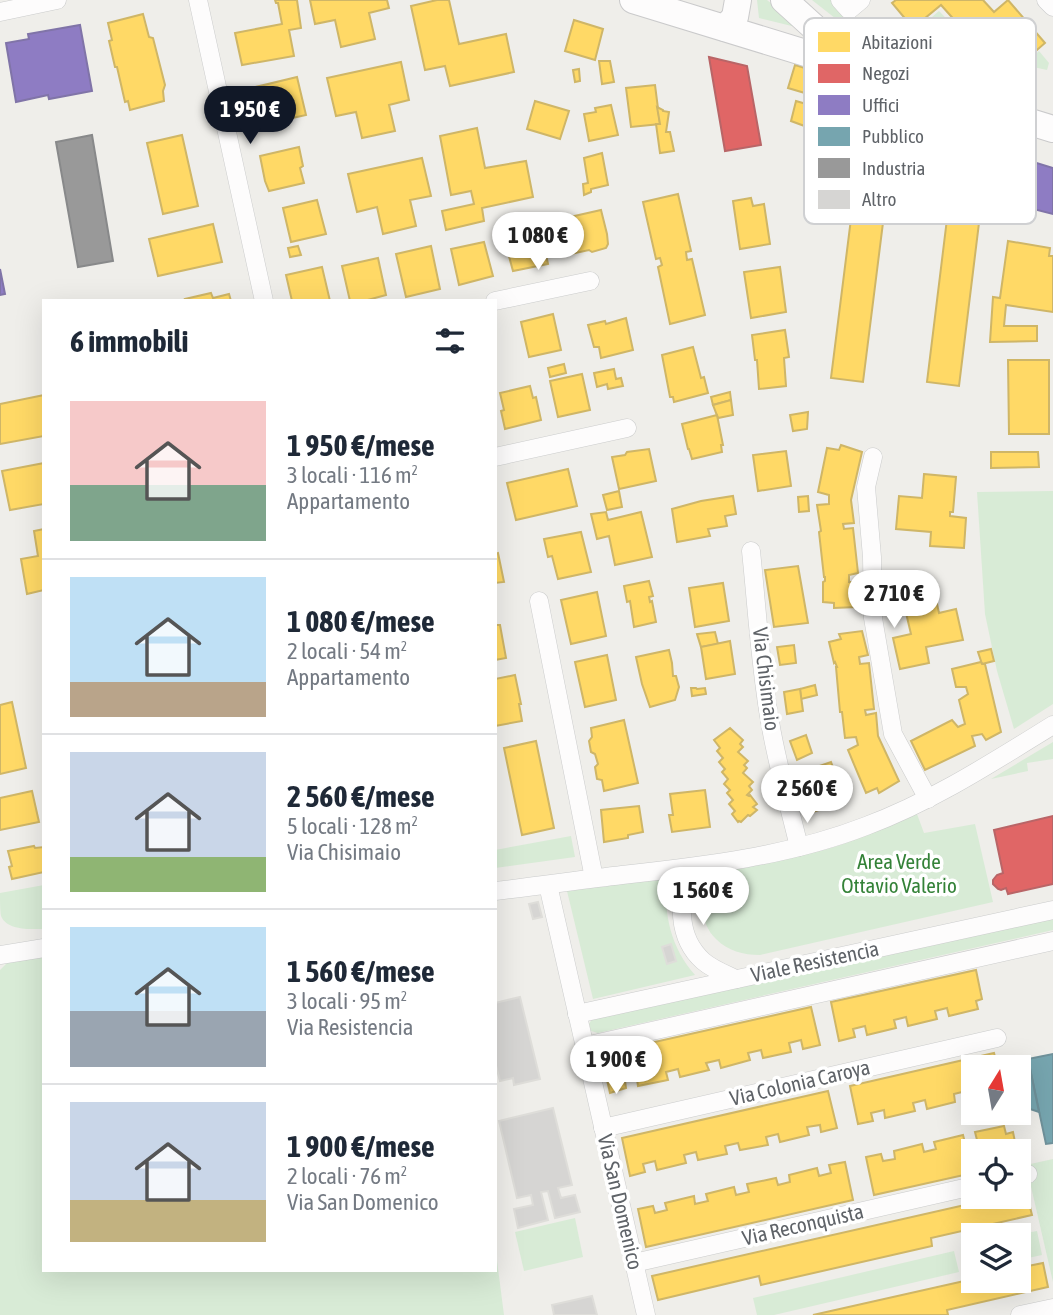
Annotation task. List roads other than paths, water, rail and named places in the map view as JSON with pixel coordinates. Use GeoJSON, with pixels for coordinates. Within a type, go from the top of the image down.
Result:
{"type":"FeatureCollection","features":[{"type":"Feature","properties":{"kind":"main road"},"geometry":{"type":"LineString","coordinates":[[633,0],[804,52]]}},
{"type":"Feature","properties":{"kind":"main road"},"geometry":{"type":"LineString","coordinates":[[712,0],[722,27]]}},
{"type":"Feature","properties":{"kind":"main road"},"geometry":{"type":"LineString","coordinates":[[722,27],[735,17],[738,0]]}},
{"type":"Feature","properties":{"kind":"main road"},"geometry":{"type":"LineString","coordinates":[[784,0],[804,18]]}},
{"type":"Feature","properties":{"kind":"main road"},"geometry":{"type":"LineString","coordinates":[[1036,124],[1053,129]]}},
{"type":"Feature","properties":{"kind":"street"},"geometry":{"type":"LineString","coordinates":[[0,12],[57,0]]}},
{"type":"Feature","properties":{"kind":"street"},"geometry":{"type":"LineString","coordinates":[[198,0],[264,299]]}},
{"type":"Feature","properties":{"kind":"street"},"geometry":{"type":"LineString","coordinates":[[1046,0],[1053,7]]}},
{"type":"Feature","properties":{"kind":"street"},"geometry":{"type":"LineString","coordinates":[[497,301],[590,281]]}},
{"type":"Feature","properties":{"kind":"street"},"geometry":{"type":"LineString","coordinates":[[497,457],[627,428]]}},
{"type":"Feature","properties":{"kind":"street"},"geometry":{"type":"LineString","coordinates":[[873,457],[866,487],[872,557],[873,618],[893,734],[928,799]]}},
{"type":"Feature","properties":{"kind":"street","name":"Via Chisimaio"},"geometry":{"type":"LineString","coordinates":[[751,551],[770,720],[799,847]]}},
{"type":"Feature","properties":{"kind":"street"},"geometry":{"type":"LineString","coordinates":[[539,601],[594,878]]}},
{"type":"Feature","properties":{"kind":"street"},"geometry":{"type":"LineString","coordinates":[[497,891],[685,868],[799,847],[867,826],[928,799],[978,772],[1053,725]]}},
{"type":"Feature","properties":{"kind":"street"},"geometry":{"type":"LineString","coordinates":[[685,868],[681,905],[681,922],[685,936],[703,961],[736,979]]}},
{"type":"Feature","properties":{"kind":"street","name":"Via San Domenico"},"geometry":{"type":"LineString","coordinates":[[548,885],[646,1315]]}},
{"type":"Feature","properties":{"kind":"street","name":"Viale Resistencia"},"geometry":{"type":"LineString","coordinates":[[577,1014],[1053,910]]}},
{"type":"Feature","properties":{"kind":"street","name":"Viale Resistencia"},"geometry":{"type":"LineString","coordinates":[[585,1046],[1053,942]]}},
{"type":"Feature","properties":{"kind":"street"},"geometry":{"type":"LineString","coordinates":[[0,954],[42,948]]}},
{"type":"Feature","properties":{"kind":"street","name":"Via Colonia Caroya"},"geometry":{"type":"LineString","coordinates":[[603,1128],[997,1038]]}},
{"type":"Feature","properties":{"kind":"street","name":"Via Reconquista"},"geometry":{"type":"LineString","coordinates":[[634,1263],[961,1189]]}},
{"type":"Feature","properties":{"kind":"street"},"geometry":{"type":"LineString","coordinates":[[1020,1315],[1053,1307]]}},
{"type":"Feature","properties":{"kind":"park label","name":"Area Verde Ottavio Valerio"},"geometry":{"type":"Point","coordinates":[899,874]}}]}
